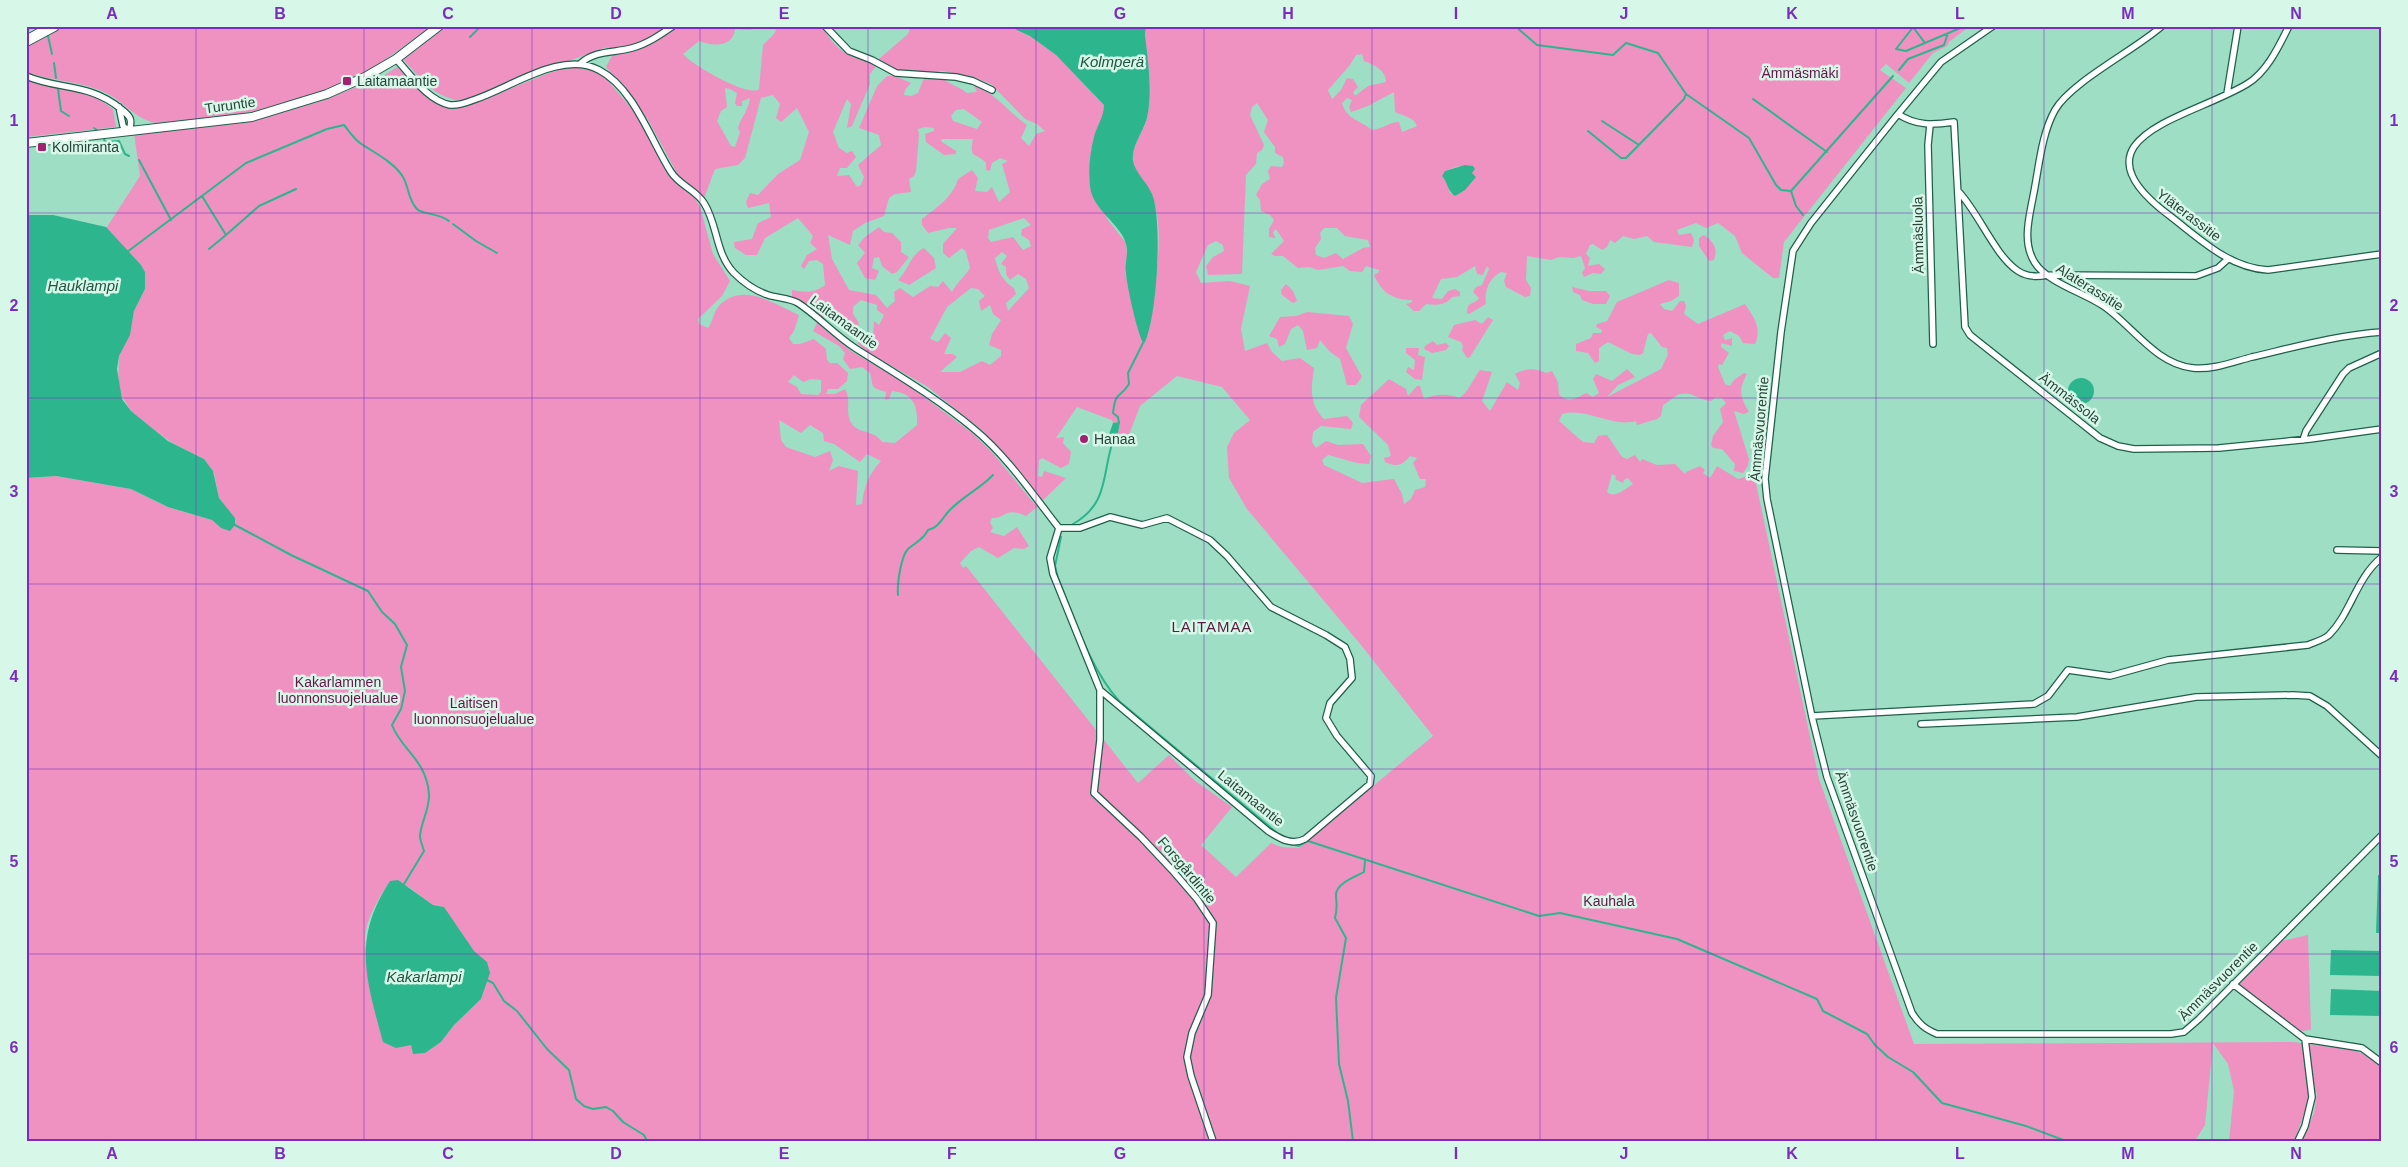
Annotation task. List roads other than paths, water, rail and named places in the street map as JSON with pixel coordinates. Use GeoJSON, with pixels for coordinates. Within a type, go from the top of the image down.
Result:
{"type":"FeatureCollection","features":[{"type":"Feature","properties":{"kind":"highway"},"geometry":{"type":"LineString","coordinates":[[26,41],[54,26]]}},
{"type":"Feature","properties":{"kind":"main road","name":"Turuntie"},"geometry":{"type":"LineString","coordinates":[[26,143],[252,117],[328,94],[365,77],[396,59],[439,26]]}},
{"type":"Feature","properties":{"kind":"street"},"geometry":{"type":"LineString","coordinates":[[396,59],[436,99],[451,105],[462,104],[496,92],[544,70],[580,63],[588,57],[597,54],[632,48],[654,39],[673,26]]}},
{"type":"Feature","properties":{"kind":"street"},"geometry":{"type":"LineString","coordinates":[[825,26],[849,51],[872,60],[896,73],[956,77],[973,81],[992,90]]}},
{"type":"Feature","properties":{"kind":"street","name":"Ämmäsvuorentie"},"geometry":{"type":"LineString","coordinates":[[1993,26],[1941,62],[1799,240],[1790,264],[1765,479],[1767,499],[1812,716],[1827,777],[1912,1013],[1919,1024],[1937,1034],[2171,1034],[2184,1032],[2382,835]]}},
{"type":"Feature","properties":{"kind":"street","name":"Alaterassitie"},"geometry":{"type":"LineString","coordinates":[[2162,26],[2144,42],[2080,85],[2063,100],[2048,126],[2027,234],[2035,264],[2047,275],[2104,306],[2157,353],[2174,362],[2193,368],[2210,368],[2311,343],[2382,332]]}},
{"type":"Feature","properties":{"kind":"street"},"geometry":{"type":"LineString","coordinates":[[2226,94],[2238,26]]}},
{"type":"Feature","properties":{"kind":"street","name":"Yläterassitie"},"geometry":{"type":"LineString","coordinates":[[2289,26],[2265,68],[2248,84],[2158,125],[2136,145],[2128,166],[2137,187],[2152,203],[2228,260],[2252,269],[2268,270],[2382,254]]}},
{"type":"Feature","properties":{"kind":"street","name":"Laitamaantie"},"geometry":{"type":"LineString","coordinates":[[580,63],[601,71],[624,92],[646,123],[672,173],[704,202],[722,255],[734,273],[761,292],[796,302],[854,347],[910,381],[975,429],[994,448],[1059,528]]}},
{"type":"Feature","properties":{"kind":"street"},"geometry":{"type":"LineString","coordinates":[[26,76],[96,92],[119,107],[130,116],[132,123],[129,131],[123,126],[119,107]]}},
{"type":"Feature","properties":{"kind":"street"},"geometry":{"type":"LineString","coordinates":[[1898,114],[1907,119],[1930,125]]}},
{"type":"Feature","properties":{"kind":"street","name":"Ämmässola"},"geometry":{"type":"LineString","coordinates":[[1930,125],[1954,122],[1965,327],[1970,335],[2100,438],[2118,446],[2134,449],[2219,448],[2303,440],[2382,429]]}},
{"type":"Feature","properties":{"kind":"street","name":"Ämmäsluola"},"geometry":{"type":"LineString","coordinates":[[1930,125],[1928,145],[1933,344]]}},
{"type":"Feature","properties":{"kind":"street"},"geometry":{"type":"LineString","coordinates":[[1958,191],[1970,204],[2003,256],[2018,271],[2035,277],[2047,275],[2196,276],[2218,268],[2228,260]]}},
{"type":"Feature","properties":{"kind":"street"},"geometry":{"type":"LineString","coordinates":[[2303,440],[2306,431],[2343,374],[2349,368],[2382,353]]}},
{"type":"Feature","properties":{"kind":"street","name":"Laitamaantie"},"geometry":{"type":"LineString","coordinates":[[1110,517],[1142,525],[1162,519],[1173,520],[1201,534],[1214,544],[1271,607],[1340,643],[1348,653],[1352,674],[1350,681],[1330,703],[1326,718],[1338,736],[1371,776],[1371,782],[1300,842],[1289,842],[1268,830],[1100,690],[1053,574],[1050,558],[1059,528],[1080,528],[1110,517]]}},
{"type":"Feature","properties":{"kind":"street"},"geometry":{"type":"LineString","coordinates":[[2337,550],[2382,551]]}},
{"type":"Feature","properties":{"kind":"street"},"geometry":{"type":"LineString","coordinates":[[1812,716],[2034,704],[2048,696],[2068,670],[2110,676],[2168,660],[2308,645],[2328,636],[2372,564],[2382,557]]}},
{"type":"Feature","properties":{"kind":"street","name":"Forsgårdintie"},"geometry":{"type":"LineString","coordinates":[[1100,690],[1100,740],[1094,793],[1141,837],[1172,870],[1197,899],[1213,923],[1208,995],[1189,1042],[1187,1057],[1191,1076],[1214,1141]]}},
{"type":"Feature","properties":{"kind":"street"},"geometry":{"type":"LineString","coordinates":[[1921,724],[2077,717],[2196,697],[2310,696],[2327,706],[2382,756]]}},
{"type":"Feature","properties":{"kind":"street"},"geometry":{"type":"LineString","coordinates":[[2233,984],[2305,1039],[2362,1048],[2382,1062]]}},
{"type":"Feature","properties":{"kind":"street"},"geometry":{"type":"LineString","coordinates":[[2298,1141],[2305,1126],[2312,1097],[2305,1039]]}},
{"type":"Feature","properties":{"kind":"water","name":"Kolmperä"},"geometry":{"type":"Polygon","coordinates":[[[1008,26],[1146,26],[1145,35],[1150,87],[1149,108],[1145,124],[1134,150],[1133,161],[1152,194],[1158,246],[1152,314],[1149,332],[1144,344],[1136,322],[1128,289],[1126,244],[1119,230],[1096,202],[1090,186],[1091,149],[1104,105],[1056,55],[1030,36],[1008,26]]]}},
{"type":"Feature","properties":{"kind":"water"},"geometry":{"type":"Polygon","coordinates":[[[1465,165],[1473,166],[1475,169],[1472,173],[1476,177],[1465,190],[1455,196],[1450,192],[1442,176],[1445,171],[1465,165]]]}},
{"type":"Feature","properties":{"kind":"water","name":"Hauklampi"},"geometry":{"type":"Polygon","coordinates":[[[26,215],[53,215],[106,227],[141,265],[145,272],[145,289],[134,311],[130,335],[119,356],[117,369],[122,399],[131,411],[168,441],[204,459],[213,471],[219,498],[235,518],[235,525],[230,531],[221,528],[212,520],[168,507],[131,489],[56,476],[26,478],[26,215]]]}},
{"type":"Feature","properties":{"kind":"water"},"geometry":{"type":"Polygon","coordinates":[[[2081,378],[2090,382],[2094,391],[2090,400],[2081,404],[2072,400],[2068,391],[2072,382],[2081,378]]]}},
{"type":"Feature","properties":{"kind":"water"},"geometry":{"type":"Polygon","coordinates":[[[1120,422],[1116,444],[1110,446],[1106,443],[1113,423],[1120,422]]]}},
{"type":"Feature","properties":{"kind":"water"},"geometry":{"type":"Polygon","coordinates":[[[2378,875],[2382,875],[2382,933],[2376,933],[2378,875]]]}},
{"type":"Feature","properties":{"kind":"water","name":"Kakarlampi"},"geometry":{"type":"Polygon","coordinates":[[[398,880],[433,905],[444,907],[474,951],[487,962],[490,973],[481,999],[454,1025],[441,1042],[425,1053],[413,1054],[411,1045],[396,1048],[383,1042],[368,979],[366,960],[370,922],[378,902],[390,881],[398,880]]]}},
{"type":"Feature","properties":{"kind":"water"},"geometry":{"type":"Polygon","coordinates":[[[2331,950],[2382,951],[2382,976],[2330,975],[2331,950]]]}},
{"type":"Feature","properties":{"kind":"water"},"geometry":{"type":"Polygon","coordinates":[[[2331,989],[2382,991],[2382,1016],[2330,1015],[2331,989]]]}},
{"type":"Feature","properties":{"kind":"waterway"},"geometry":{"type":"LineString","coordinates":[[470,37],[481,26]]}},
{"type":"Feature","properties":{"kind":"waterway"},"geometry":{"type":"LineString","coordinates":[[1515,26],[1537,45],[1613,55],[1626,43],[1658,53],[1686,94],[1749,138],[1776,185],[1781,190],[1791,191]]}},
{"type":"Feature","properties":{"kind":"waterway"},"geometry":{"type":"LineString","coordinates":[[1914,26],[1896,49],[1906,51],[1965,26]]}},
{"type":"Feature","properties":{"kind":"waterway"},"geometry":{"type":"LineString","coordinates":[[1913,27],[1925,43]]}},
{"type":"Feature","properties":{"kind":"waterway"},"geometry":{"type":"LineString","coordinates":[[1899,70],[1908,59],[1944,45],[1948,33]]}},
{"type":"Feature","properties":{"kind":"waterway"},"geometry":{"type":"LineString","coordinates":[[48,36],[52,54]]}},
{"type":"Feature","properties":{"kind":"waterway"},"geometry":{"type":"LineString","coordinates":[[54,63],[56,78]]}},
{"type":"Feature","properties":{"kind":"waterway"},"geometry":{"type":"LineString","coordinates":[[1803,215],[1796,206],[1791,191],[1893,76]]}},
{"type":"Feature","properties":{"kind":"waterway"},"geometry":{"type":"LineString","coordinates":[[58,89],[61,111],[69,116]]}},
{"type":"Feature","properties":{"kind":"waterway"},"geometry":{"type":"LineString","coordinates":[[1588,131],[1621,158],[1626,158],[1684,99],[1686,94]]}},
{"type":"Feature","properties":{"kind":"waterway"},"geometry":{"type":"LineString","coordinates":[[1753,99],[1827,152]]}},
{"type":"Feature","properties":{"kind":"waterway"},"geometry":{"type":"LineString","coordinates":[[1602,121],[1639,145]]}},
{"type":"Feature","properties":{"kind":"waterway"},"geometry":{"type":"LineString","coordinates":[[127,252],[246,163],[327,129],[344,125],[353,137],[389,162],[399,172],[417,209],[440,216],[449,221]]}},
{"type":"Feature","properties":{"kind":"waterway"},"geometry":{"type":"LineString","coordinates":[[104,139],[105,142],[119,141],[125,154],[129,156]]}},
{"type":"Feature","properties":{"kind":"waterway"},"geometry":{"type":"LineString","coordinates":[[139,160],[171,220]]}},
{"type":"Feature","properties":{"kind":"waterway"},"geometry":{"type":"LineString","coordinates":[[226,235],[259,206],[296,189]]}},
{"type":"Feature","properties":{"kind":"waterway"},"geometry":{"type":"LineString","coordinates":[[202,196],[226,235],[209,249]]}},
{"type":"Feature","properties":{"kind":"waterway"},"geometry":{"type":"LineString","coordinates":[[453,224],[476,241],[497,253]]}},
{"type":"Feature","properties":{"kind":"waterway"},"geometry":{"type":"LineString","coordinates":[[1119,423],[1118,417],[1113,413],[1115,401],[1129,384],[1128,373],[1143,343]]}},
{"type":"Feature","properties":{"kind":"waterway"},"geometry":{"type":"LineString","coordinates":[[1073,524],[1084,516],[1098,499],[1112,444]]}},
{"type":"Feature","properties":{"kind":"waterway"},"geometry":{"type":"LineString","coordinates":[[898,595],[900,570],[908,549],[922,539],[928,530],[937,525],[953,507],[993,475]]}},
{"type":"Feature","properties":{"kind":"waterway"},"geometry":{"type":"LineString","coordinates":[[235,525],[291,555],[368,591],[382,612],[395,624],[407,645],[401,667],[405,691],[401,709],[392,725],[396,734],[419,764],[427,782],[429,799],[420,836],[424,851],[404,884]]}},
{"type":"Feature","properties":{"kind":"waterway"},"geometry":{"type":"LineString","coordinates":[[1061,537],[1055,566],[1058,578],[1091,658],[1108,688],[1119,701],[1276,832]]}},
{"type":"Feature","properties":{"kind":"waterway"},"geometry":{"type":"LineString","coordinates":[[1290,844],[1299,846],[1308,841],[1539,916],[1560,913],[1677,939],[1817,999],[1823,1011],[1867,1034],[1875,1045],[1888,1057],[1913,1072],[1942,1103],[2026,1126],[2066,1141]]}},
{"type":"Feature","properties":{"kind":"waterway"},"geometry":{"type":"LineString","coordinates":[[1353,1141],[1348,1101],[1339,1064],[1336,998],[1346,938],[1335,918],[1337,908],[1336,894],[1343,884],[1364,872],[1365,861]]}},
{"type":"Feature","properties":{"kind":"waterway"},"geometry":{"type":"LineString","coordinates":[[487,980],[493,983],[504,1001],[517,1011],[547,1049],[569,1070],[576,1099],[584,1106],[593,1109],[606,1107],[613,1111],[623,1122],[644,1135],[647,1141]]}},
{"type":"Feature","properties":{"kind":"place","name":"Laitamaantie"},"geometry":{"type":"Point","coordinates":[347,81]}},
{"type":"Feature","properties":{"kind":"place","name":"Kolmiranta"},"geometry":{"type":"Point","coordinates":[42,147]}},
{"type":"Feature","properties":{"kind":"place","name":"Hanaa"},"geometry":{"type":"Point","coordinates":[1084,439]}},
{"type":"Feature","properties":{"kind":"district","name":"LAITAMAA"},"geometry":{"type":"Point","coordinates":[1212,627]}},
{"type":"Feature","properties":{"kind":"park label","name":"Ämmäsmäki"},"geometry":{"type":"Point","coordinates":[1800,73]}},
{"type":"Feature","properties":{"kind":"park label","name":"Kakarlammen luonnonsuojelualue"},"geometry":{"type":"Point","coordinates":[338,690]}},
{"type":"Feature","properties":{"kind":"park label","name":"Laitisen luonnonsuojelualue"},"geometry":{"type":"Point","coordinates":[474,712]}},
{"type":"Feature","properties":{"kind":"park label","name":"Kauhala"},"geometry":{"type":"Point","coordinates":[1609,901]}}]}
